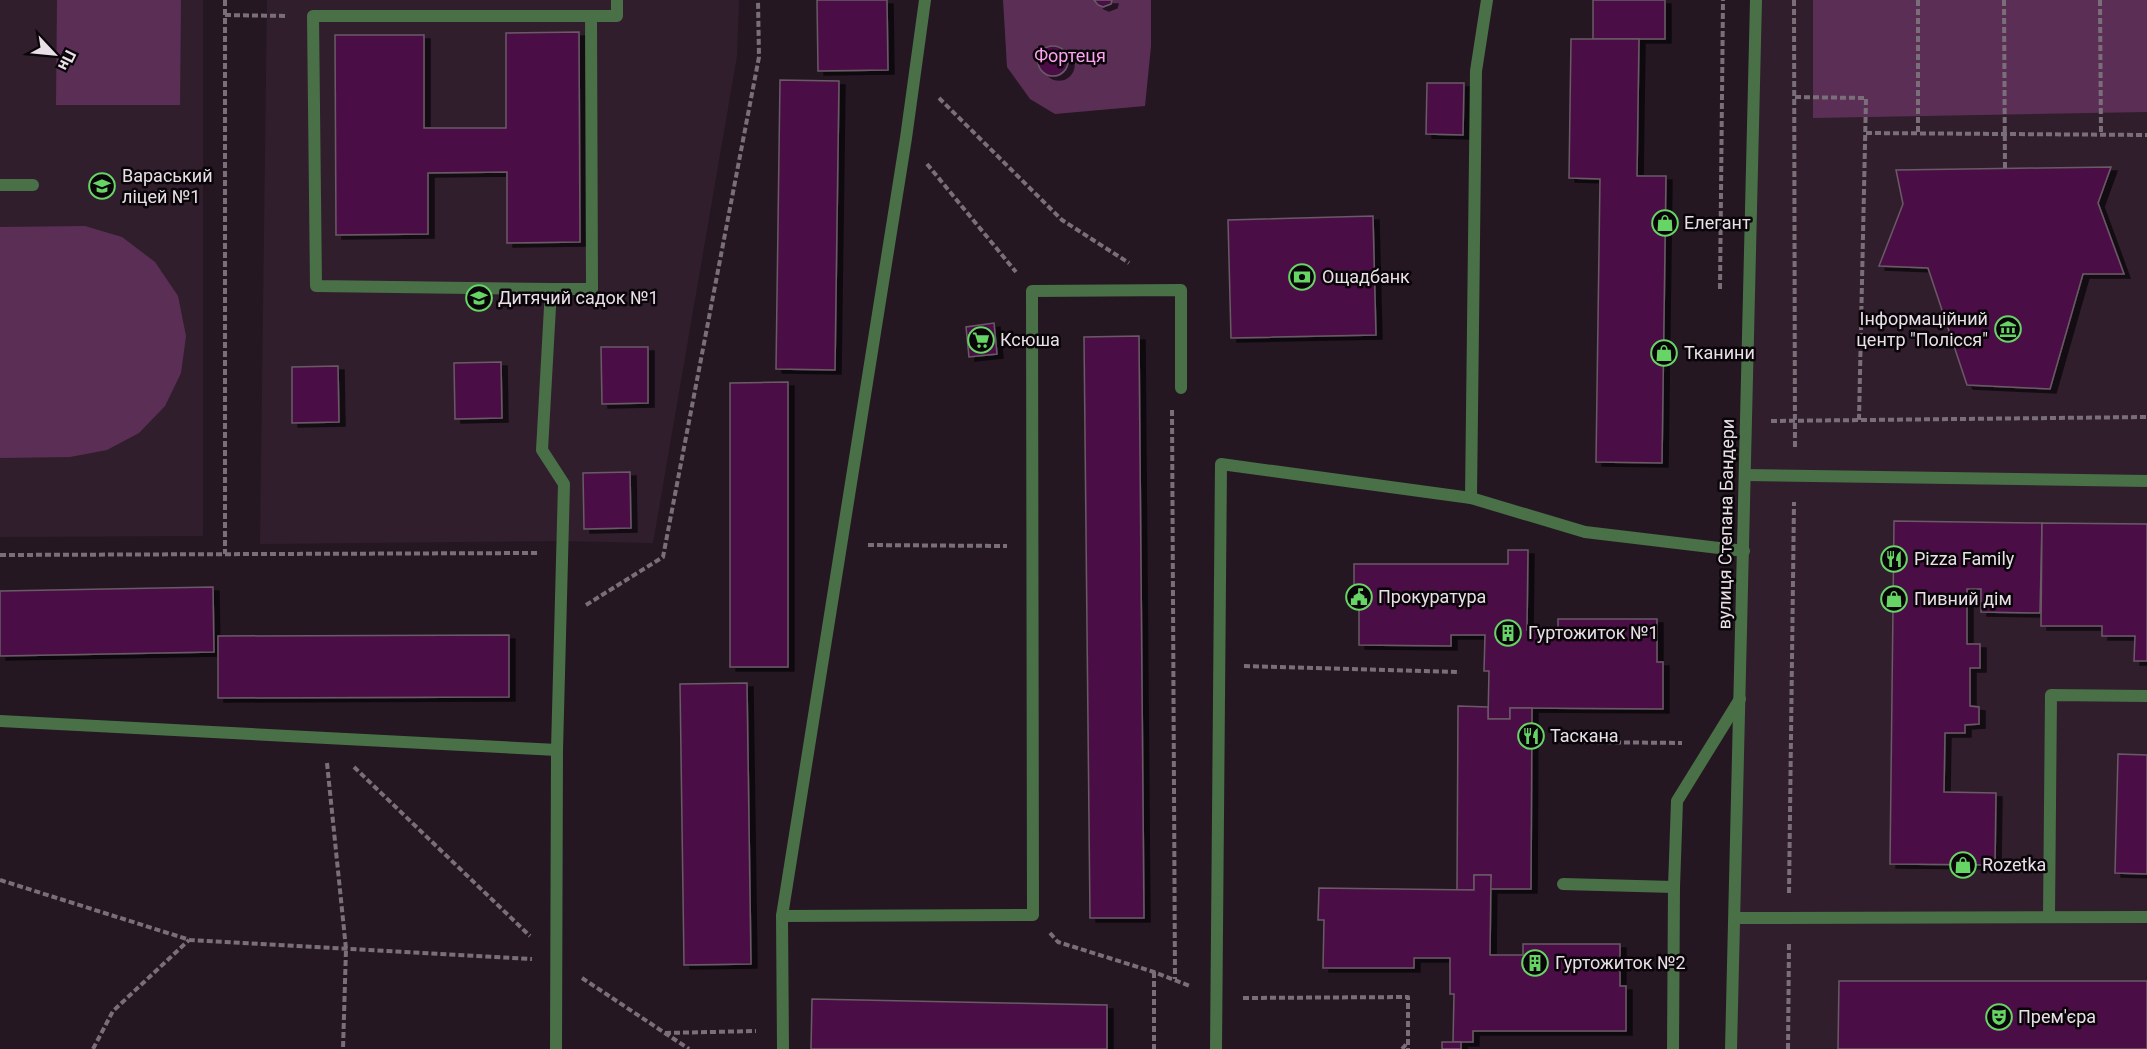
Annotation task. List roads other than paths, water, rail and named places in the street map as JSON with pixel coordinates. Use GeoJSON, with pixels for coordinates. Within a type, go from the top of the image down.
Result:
{"type":"FeatureCollection","features":[{"type":"Feature","properties":{"kind":"street"},"geometry":{"type":"LineString","coordinates":[[591,16],[592,289],[315,286],[313,16],[591,16],[617,16],[617,0]]}},
{"type":"Feature","properties":{"kind":"street"},"geometry":{"type":"LineString","coordinates":[[783,1049],[782,916],[906,138],[925,0]]}},
{"type":"Feature","properties":{"kind":"street"},"geometry":{"type":"LineString","coordinates":[[1471,498],[1476,71],[1487,0]]}},
{"type":"Feature","properties":{"kind":"street","name":"вулиця Степана Бандери"},"geometry":{"type":"LineString","coordinates":[[1731,1049],[1756,0]]}},
{"type":"Feature","properties":{"kind":"street"},"geometry":{"type":"LineString","coordinates":[[0,185],[33,185]]}},
{"type":"Feature","properties":{"kind":"street"},"geometry":{"type":"LineString","coordinates":[[551,289],[542,450],[564,484],[557,750],[556,1049]]}},
{"type":"Feature","properties":{"kind":"street"},"geometry":{"type":"LineString","coordinates":[[782,916],[1033,915],[1032,291],[1181,290],[1181,388]]}},
{"type":"Feature","properties":{"kind":"street"},"geometry":{"type":"LineString","coordinates":[[1216,1049],[1221,464],[1471,498],[1585,532],[1744,551]]}},
{"type":"Feature","properties":{"kind":"street"},"geometry":{"type":"LineString","coordinates":[[1746,475],[2147,481]]}},
{"type":"Feature","properties":{"kind":"street"},"geometry":{"type":"LineString","coordinates":[[2049,917],[2051,695],[2147,696]]}},
{"type":"Feature","properties":{"kind":"street"},"geometry":{"type":"LineString","coordinates":[[1672,1049],[1677,801],[1740,699]]}},
{"type":"Feature","properties":{"kind":"street"},"geometry":{"type":"LineString","coordinates":[[0,721],[557,750]]}},
{"type":"Feature","properties":{"kind":"street"},"geometry":{"type":"LineString","coordinates":[[1563,884],[1674,887]]}},
{"type":"Feature","properties":{"kind":"street"},"geometry":{"type":"LineString","coordinates":[[1735,918],[2147,916]]}},
{"type":"Feature","properties":{"kind":"place","name":"Вараський ліцей №1"},"geometry":{"type":"Point","coordinates":[102,186]}},
{"type":"Feature","properties":{"kind":"place","name":"Елегант"},"geometry":{"type":"Point","coordinates":[1665,223]}},
{"type":"Feature","properties":{"kind":"place","name":"Ощадбанк"},"geometry":{"type":"Point","coordinates":[1302,277]}},
{"type":"Feature","properties":{"kind":"place","name":"Дитячий садок №1"},"geometry":{"type":"Point","coordinates":[479,298]}},
{"type":"Feature","properties":{"kind":"place","name":"Інформаційний центр \"Полісся\""},"geometry":{"type":"Point","coordinates":[2008,329]}},
{"type":"Feature","properties":{"kind":"place","name":"Ксюша"},"geometry":{"type":"Point","coordinates":[981,340]}},
{"type":"Feature","properties":{"kind":"place","name":"Тканини"},"geometry":{"type":"Point","coordinates":[1664,353]}},
{"type":"Feature","properties":{"kind":"place","name":"Pizza Family"},"geometry":{"type":"Point","coordinates":[1894,559]}},
{"type":"Feature","properties":{"kind":"place","name":"Прокуратура"},"geometry":{"type":"Point","coordinates":[1359,597]}},
{"type":"Feature","properties":{"kind":"place","name":"Пивний дім"},"geometry":{"type":"Point","coordinates":[1894,599]}},
{"type":"Feature","properties":{"kind":"place","name":"Гуртожиток №1"},"geometry":{"type":"Point","coordinates":[1508,633]}},
{"type":"Feature","properties":{"kind":"place","name":"Таскана"},"geometry":{"type":"Point","coordinates":[1531,736]}},
{"type":"Feature","properties":{"kind":"place","name":"Rozetka"},"geometry":{"type":"Point","coordinates":[1963,865]}},
{"type":"Feature","properties":{"kind":"place","name":"Гуртожиток №2"},"geometry":{"type":"Point","coordinates":[1535,963]}},
{"type":"Feature","properties":{"kind":"place","name":"Прем'єра"},"geometry":{"type":"Point","coordinates":[1999,1017]}},
{"type":"Feature","properties":{"kind":"park label","name":"Фортеця"},"geometry":{"type":"Point","coordinates":[1070,56]}}]}
